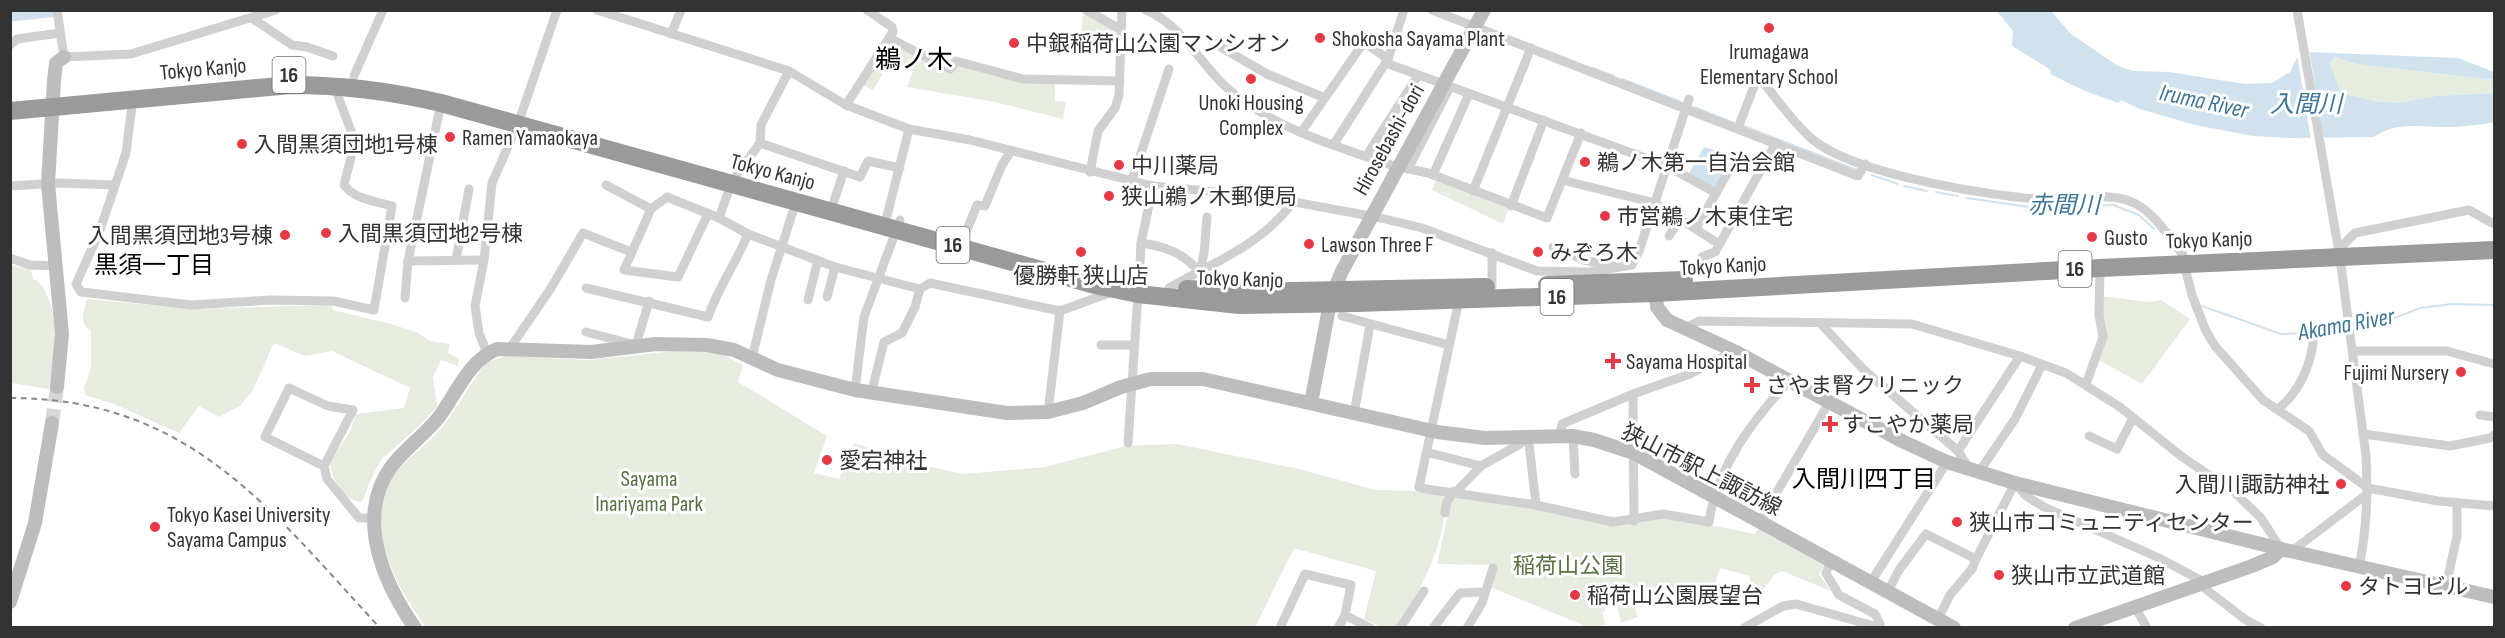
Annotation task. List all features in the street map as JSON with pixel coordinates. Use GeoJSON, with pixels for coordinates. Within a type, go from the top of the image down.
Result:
{"type":"FeatureCollection","features":[{"type":"Feature","properties":{"kind":"highway","name":"Tokyo Kanjo"},"geometry":{"type":"LineString","coordinates":[[10,111],[53,101],[292,75],[354,76],[419,88],[519,120],[734,179],[834,201],[894,222],[1117,290],[1169,288],[1215,290],[1335,303],[1491,286],[1655,287],[2100,268],[2184,260]]}},
{"type":"Feature","properties":{"kind":"highway","name":"Tokyo Kanjo"},"geometry":{"type":"LineString","coordinates":[[10,99],[53,101],[134,98],[260,87],[334,85],[379,89],[519,120]]}},
{"type":"Feature","properties":{"kind":"highway","name":"Tokyo Kanjo"},"geometry":{"type":"LineString","coordinates":[[734,179],[796,202],[964,237],[1138,289],[1239,305],[1459,300],[1655,287],[2340,251],[2494,240]]}},
{"type":"Feature","properties":{"kind":"highway","name":"Tokyo Kanjo"},"geometry":{"type":"LineString","coordinates":[[2340,251],[2494,250]]}},
{"type":"Feature","properties":{"kind":"street"},"geometry":{"type":"LineString","coordinates":[[57,10],[64,57]]}},
{"type":"Feature","properties":{"kind":"street"},"geometry":{"type":"LineString","coordinates":[[57,387],[62,334],[48,184],[56,63],[64,57],[131,54],[276,10]]}},
{"type":"Feature","properties":{"kind":"street"},"geometry":{"type":"LineString","coordinates":[[354,76],[383,10]]}},
{"type":"Feature","properties":{"kind":"street"},"geometry":{"type":"LineString","coordinates":[[415,627],[396,597],[384,569],[373,530],[372,518],[376,496],[392,465],[431,427],[475,364],[487,353],[479,333],[475,306],[484,260],[492,183],[519,120],[557,10]]}},
{"type":"Feature","properties":{"kind":"street"},"geometry":{"type":"LineString","coordinates":[[597,10],[789,71],[846,105],[909,129],[1153,186],[1262,196],[1292,204],[1370,216],[1422,228],[1537,271],[1589,272],[1632,265],[1639,251],[1687,104]]}},
{"type":"Feature","properties":{"kind":"street"},"geometry":{"type":"LineString","coordinates":[[671,34],[681,10]]}},
{"type":"Feature","properties":{"kind":"street"},"geometry":{"type":"LineString","coordinates":[[846,105],[893,32],[892,27],[867,10]]}},
{"type":"Feature","properties":{"kind":"street"},"geometry":{"type":"LineString","coordinates":[[1086,10],[1120,29]]}},
{"type":"Feature","properties":{"kind":"street"},"geometry":{"type":"LineString","coordinates":[[1090,172],[1098,131],[1115,108],[1120,81],[1122,10]]}},
{"type":"Feature","properties":{"kind":"street"},"geometry":{"type":"LineString","coordinates":[[1146,10],[1173,26],[1224,85],[1277,120],[1334,144],[1400,167],[1433,175],[1547,218],[1581,134]]}},
{"type":"Feature","properties":{"kind":"street"},"geometry":{"type":"LineString","coordinates":[[1334,144],[1387,61],[1404,10]]}},
{"type":"Feature","properties":{"kind":"street"},"geometry":{"type":"LineString","coordinates":[[1432,10],[1475,27],[1530,44],[1687,104],[1738,128],[1858,176],[1865,164]]}},
{"type":"Feature","properties":{"kind":"street","name":"Hirosebashi-dori"},"geometry":{"type":"LineString","coordinates":[[1335,303],[1370,216],[1484,10]]}},
{"type":"Feature","properties":{"kind":"street"},"geometry":{"type":"LineString","coordinates":[[2297,10],[2326,183],[2340,251],[2363,434],[2368,491],[2365,535],[2359,567]]}},
{"type":"Feature","properties":{"kind":"street"},"geometry":{"type":"LineString","coordinates":[[252,18],[292,45],[307,47],[333,56]]}},
{"type":"Feature","properties":{"kind":"street"},"geometry":{"type":"LineString","coordinates":[[10,45],[17,39],[60,33]]}},
{"type":"Feature","properties":{"kind":"street"},"geometry":{"type":"LineString","coordinates":[[889,38],[950,69],[956,61],[1023,79],[1120,81]]}},
{"type":"Feature","properties":{"kind":"street"},"geometry":{"type":"LineString","coordinates":[[1302,131],[1364,42],[1387,61],[1417,77],[1544,120],[1667,166],[1716,193]]}},
{"type":"Feature","properties":{"kind":"street"},"geometry":{"type":"LineString","coordinates":[[1214,43],[1267,74],[1325,98]]}},
{"type":"Feature","properties":{"kind":"street"},"geometry":{"type":"LineString","coordinates":[[1473,191],[1530,44]]}},
{"type":"Feature","properties":{"kind":"street"},"geometry":{"type":"LineString","coordinates":[[1132,180],[1168,69]]}},
{"type":"Feature","properties":{"kind":"street"},"geometry":{"type":"LineString","coordinates":[[719,218],[734,179],[760,143],[761,125],[789,71]]}},
{"type":"Feature","properties":{"kind":"street"},"geometry":{"type":"LineString","coordinates":[[1738,128],[1758,76],[1812,139],[1865,164],[1920,180],[2028,198],[2059,200],[2097,197],[2132,202],[2146,210],[2184,260],[2192,295],[2206,331],[2215,346],[2263,400],[2309,430],[2323,455],[2368,491],[2494,506]]}},
{"type":"Feature","properties":{"kind":"street"},"geometry":{"type":"LineString","coordinates":[[1366,155],[1417,77]]}},
{"type":"Feature","properties":{"kind":"street"},"geometry":{"type":"LineString","coordinates":[[134,98],[126,153],[99,232],[76,284],[81,292],[191,305],[271,300],[333,301],[374,310],[392,206],[362,197],[349,191],[344,185],[355,142],[334,85]]}},
{"type":"Feature","properties":{"kind":"street"},"geometry":{"type":"LineString","coordinates":[[1400,167],[1443,85]]}},
{"type":"Feature","properties":{"kind":"street"},"geometry":{"type":"LineString","coordinates":[[1400,167],[1443,85]]}},
{"type":"Feature","properties":{"kind":"street"},"geometry":{"type":"LineString","coordinates":[[1433,175],[1469,94]]}},
{"type":"Feature","properties":{"kind":"street"},"geometry":{"type":"LineString","coordinates":[[405,298],[408,261],[441,103]]}},
{"type":"Feature","properties":{"kind":"street"},"geometry":{"type":"LineString","coordinates":[[1511,206],[1544,120]]}},
{"type":"Feature","properties":{"kind":"street"},"geometry":{"type":"LineString","coordinates":[[855,390],[864,317],[878,279],[894,222],[900,168],[909,129]]}},
{"type":"Feature","properties":{"kind":"street"},"geometry":{"type":"LineString","coordinates":[[760,143],[860,177],[868,161],[900,168]]}},
{"type":"Feature","properties":{"kind":"street"},"geometry":{"type":"LineString","coordinates":[[1702,257],[1714,252],[1776,143]]}},
{"type":"Feature","properties":{"kind":"street"},"geometry":{"type":"LineString","coordinates":[[964,237],[977,206],[985,206],[1002,165],[1011,151]]}},
{"type":"Feature","properties":{"kind":"street"},"geometry":{"type":"LineString","coordinates":[[834,201],[844,171]]}},
{"type":"Feature","properties":{"kind":"street"},"geometry":{"type":"LineString","coordinates":[[1696,228],[1727,174]]}},
{"type":"Feature","properties":{"kind":"street"},"geometry":{"type":"LineString","coordinates":[[1562,180],[1655,203],[1719,244]]}},
{"type":"Feature","properties":{"kind":"street"},"geometry":{"type":"LineString","coordinates":[[10,186],[114,185]]}},
{"type":"Feature","properties":{"kind":"street"},"geometry":{"type":"LineString","coordinates":[[606,185],[651,209]]}},
{"type":"Feature","properties":{"kind":"street"},"geometry":{"type":"LineString","coordinates":[[1128,443],[1141,243],[1153,186]]}},
{"type":"Feature","properties":{"kind":"street"},"geometry":{"type":"LineString","coordinates":[[456,260],[469,189]]}},
{"type":"Feature","properties":{"kind":"street"},"geometry":{"type":"LineString","coordinates":[[708,214],[678,277],[624,270],[651,209],[667,197],[719,218],[748,234],[835,267],[920,289]]}},
{"type":"Feature","properties":{"kind":"street"},"geometry":{"type":"LineString","coordinates":[[752,358],[780,246],[796,202]]}},
{"type":"Feature","properties":{"kind":"street"},"geometry":{"type":"LineString","coordinates":[[1169,288],[1224,259],[1277,223],[1292,204]]}},
{"type":"Feature","properties":{"kind":"street"},"geometry":{"type":"LineString","coordinates":[[2340,251],[2355,233],[2469,210],[2494,224]]}},
{"type":"Feature","properties":{"kind":"street"},"geometry":{"type":"LineString","coordinates":[[1200,271],[1208,217]]}},
{"type":"Feature","properties":{"kind":"street"},"geometry":{"type":"LineString","coordinates":[[1669,236],[1680,219]]}},
{"type":"Feature","properties":{"kind":"street"},"geometry":{"type":"LineString","coordinates":[[510,348],[551,288],[583,233],[631,252]]}},
{"type":"Feature","properties":{"kind":"street"},"geometry":{"type":"LineString","coordinates":[[586,288],[708,317],[719,286],[739,256],[748,234]]}},
{"type":"Feature","properties":{"kind":"street"},"geometry":{"type":"LineString","coordinates":[[1141,243],[1166,246],[1179,252],[1200,271],[1215,290]]}},
{"type":"Feature","properties":{"kind":"street"},"geometry":{"type":"LineString","coordinates":[[1553,247],[1584,260],[1622,268]]}},
{"type":"Feature","properties":{"kind":"street"},"geometry":{"type":"LineString","coordinates":[[1491,286],[1492,253]]}},
{"type":"Feature","properties":{"kind":"street"},"geometry":{"type":"LineString","coordinates":[[10,258],[30,265],[55,266]]}},
{"type":"Feature","properties":{"kind":"street"},"geometry":{"type":"LineString","coordinates":[[408,261],[484,260]]}},
{"type":"Feature","properties":{"kind":"street"},"geometry":{"type":"LineString","coordinates":[[808,300],[818,260]]}},
{"type":"Feature","properties":{"kind":"street"},"geometry":{"type":"LineString","coordinates":[[827,297],[835,267]]}},
{"type":"Feature","properties":{"kind":"street"},"geometry":{"type":"LineString","coordinates":[[2086,384],[2103,337],[2099,315],[2100,268]]}},
{"type":"Feature","properties":{"kind":"street"},"geometry":{"type":"LineString","coordinates":[[871,394],[884,342],[902,333],[915,308],[920,289],[930,283],[1060,311],[1117,290]]}},
{"type":"Feature","properties":{"kind":"street"},"geometry":{"type":"LineString","coordinates":[[1655,287],[1657,307],[1663,317],[1734,351],[1947,462],[2015,483],[2286,550],[2494,597]]}},
{"type":"Feature","properties":{"kind":"street"},"geometry":{"type":"LineString","coordinates":[[1459,300],[1429,430],[1419,487],[1536,506],[1603,521],[1634,521],[1663,514],[1709,522],[1712,496],[1724,471],[1758,416],[1790,380]]}},
{"type":"Feature","properties":{"kind":"street"},"geometry":{"type":"LineString","coordinates":[[586,332],[636,345],[649,302]]}},
{"type":"Feature","properties":{"kind":"street"},"geometry":{"type":"LineString","coordinates":[[1311,404],[1335,303],[1370,325],[1449,345]]}},
{"type":"Feature","properties":{"kind":"street"},"geometry":{"type":"LineString","coordinates":[[1048,412],[1060,311]]}},
{"type":"Feature","properties":{"kind":"street"},"geometry":{"type":"LineString","coordinates":[[1685,328],[1699,321],[1912,324],[2020,356],[2086,384],[2133,418],[2181,456],[2243,499],[2286,550]]}},
{"type":"Feature","properties":{"kind":"street"},"geometry":{"type":"LineString","coordinates":[[1821,324],[1864,370],[1958,451],[1974,471]]}},
{"type":"Feature","properties":{"kind":"street"},"geometry":{"type":"LineString","coordinates":[[1354,414],[1370,325]]}},
{"type":"Feature","properties":{"kind":"street"},"geometry":{"type":"LineString","coordinates":[[2278,409],[2292,397],[2309,364],[2314,333],[2350,326]]}},
{"type":"Feature","properties":{"kind":"street","name":"狭山市駅上諏訪線"},"geometry":{"type":"LineString","coordinates":[[487,353],[497,348],[591,352],[636,345],[707,345],[734,350],[778,370],[871,394],[1007,413],[1048,412],[1083,403],[1131,384],[1170,377],[1203,379],[1429,430],[1485,438],[1566,435],[1634,453],[1954,627]]}},
{"type":"Feature","properties":{"kind":"street"},"geometry":{"type":"LineString","coordinates":[[1101,345],[1134,345]]}},
{"type":"Feature","properties":{"kind":"street"},"geometry":{"type":"LineString","coordinates":[[1575,474],[1562,424],[1632,394],[1690,374],[1734,351]]}},
{"type":"Feature","properties":{"kind":"street"},"geometry":{"type":"LineString","coordinates":[[2353,351],[2447,351],[2494,364]]}},
{"type":"Feature","properties":{"kind":"street"},"geometry":{"type":"LineString","coordinates":[[1958,451],[2020,356]]}},
{"type":"Feature","properties":{"kind":"street"},"geometry":{"type":"LineString","coordinates":[[1974,471],[2015,419],[2042,365]]}},
{"type":"Feature","properties":{"kind":"street"},"geometry":{"type":"LineString","coordinates":[[324,466],[265,437],[289,388],[328,406],[353,410],[324,466],[327,479],[359,518],[372,518]]}},
{"type":"Feature","properties":{"kind":"street"},"geometry":{"type":"LineString","coordinates":[[1632,394],[1634,521]]}},
{"type":"Feature","properties":{"kind":"street"},"geometry":{"type":"LineString","coordinates":[[1760,521],[1830,401]]}},
{"type":"Feature","properties":{"kind":"street"},"geometry":{"type":"LineString","coordinates":[[2480,415],[2494,417]]}},
{"type":"Feature","properties":{"kind":"street"},"geometry":{"type":"LineString","coordinates":[[2089,436],[2117,449],[2133,418]]}},
{"type":"Feature","properties":{"kind":"street"},"geometry":{"type":"LineString","coordinates":[[10,602],[35,523],[52,423]]}},
{"type":"Feature","properties":{"kind":"street"},"geometry":{"type":"LineString","coordinates":[[2363,434],[2450,446],[2490,438],[2494,435]]}},
{"type":"Feature","properties":{"kind":"street"},"geometry":{"type":"LineString","coordinates":[[1445,513],[1447,502],[1481,466],[1520,444],[1528,435]]}},
{"type":"Feature","properties":{"kind":"street"},"geometry":{"type":"LineString","coordinates":[[1528,435],[1536,506]]}},
{"type":"Feature","properties":{"kind":"street"},"geometry":{"type":"LineString","coordinates":[[1426,452],[1481,466]]}},
{"type":"Feature","properties":{"kind":"street"},"geometry":{"type":"LineString","coordinates":[[1871,582],[1947,462]]}},
{"type":"Feature","properties":{"kind":"street"},"geometry":{"type":"LineString","coordinates":[[1938,619],[1950,596],[1972,569],[2015,483]]}},
{"type":"Feature","properties":{"kind":"street"},"geometry":{"type":"LineString","coordinates":[[2015,483],[2026,496],[2044,507],[2172,564],[2202,583],[2246,620],[2261,627]]}},
{"type":"Feature","properties":{"kind":"street"},"geometry":{"type":"LineString","coordinates":[[2075,627],[2265,561],[2286,550],[2368,491]]}},
{"type":"Feature","properties":{"kind":"street"},"geometry":{"type":"LineString","coordinates":[[2446,586],[2457,536],[2457,503]]}},
{"type":"Feature","properties":{"kind":"street"},"geometry":{"type":"LineString","coordinates":[[1888,591],[1899,570],[1926,534],[1976,558]]}},
{"type":"Feature","properties":{"kind":"street"},"geometry":{"type":"LineString","coordinates":[[1744,627],[1783,606],[1796,604],[1874,627],[1882,622],[1875,614],[1839,595],[1828,580],[1826,570],[1831,560]]}},
{"type":"Feature","properties":{"kind":"street"},"geometry":{"type":"LineString","coordinates":[[1467,627],[1479,608],[1493,568]]}},
{"type":"Feature","properties":{"kind":"street"},"geometry":{"type":"LineString","coordinates":[[1280,627],[1305,573],[1351,585],[1344,615],[1338,627]]}},
{"type":"Feature","properties":{"kind":"street"},"geometry":{"type":"LineString","coordinates":[[1400,627],[1424,591]]}},
{"type":"Feature","properties":{"kind":"street"},"geometry":{"type":"LineString","coordinates":[[1433,627],[1460,592],[1484,592]]}},
{"type":"Feature","properties":{"kind":"street"},"geometry":{"type":"LineString","coordinates":[[2135,607],[2147,627]]}},
{"type":"Feature","properties":{"kind":"street"},"geometry":{"type":"LineString","coordinates":[[1344,615],[1370,627]]}},
{"type":"Feature","properties":{"kind":"green space"},"geometry":{"type":"Polygon","coordinates":[[[1083,14],[1117,31],[1114,48],[1088,42],[1081,37],[1083,14]]]}},
{"type":"Feature","properties":{"kind":"green space"},"geometry":{"type":"Polygon","coordinates":[[[889,43],[951,73],[957,65],[1055,84],[1055,101],[1066,102],[1063,119],[995,102],[907,87],[913,71],[891,60],[873,90],[863,85],[889,43]]]}},
{"type":"Feature","properties":{"kind":"green space"},"geometry":{"type":"Polygon","coordinates":[[[2335,57],[2357,64],[2494,80],[2494,93],[2436,96],[2397,103],[2374,101],[2344,94],[2338,89],[2330,63],[2335,57]]]}},
{"type":"Feature","properties":{"kind":"green space"},"geometry":{"type":"Polygon","coordinates":[[[1436,180],[1509,208],[1503,224],[1432,190],[1436,180]]]}},
{"type":"Feature","properties":{"kind":"green space"},"geometry":{"type":"Polygon","coordinates":[[[10,265],[31,269],[33,280],[37,280],[50,303],[55,332],[49,389],[11,383],[10,265]]]}},
{"type":"Feature","properties":{"kind":"green space"},"geometry":{"type":"Polygon","coordinates":[[[2101,296],[2150,302],[2161,300],[2190,319],[2142,384],[2097,359],[2101,296]]]}},
{"type":"Feature","properties":{"kind":"green space"},"geometry":{"type":"Polygon","coordinates":[[[87,299],[192,309],[332,305],[333,310],[391,324],[418,333],[430,341],[450,344],[448,353],[459,359],[458,366],[441,360],[433,377],[437,406],[418,427],[383,458],[363,500],[359,502],[347,496],[338,487],[330,462],[350,432],[356,414],[404,408],[410,388],[332,351],[305,356],[274,343],[253,390],[240,406],[219,417],[199,406],[179,433],[114,404],[85,395],[84,388],[91,368],[91,331],[83,321],[87,299]]]}},
{"type":"Feature","properties":{"kind":"green space","name":"Sayama Inariyama Park"},"geometry":{"type":"Polygon","coordinates":[[[675,351],[719,353],[743,365],[738,382],[827,436],[814,473],[839,479],[854,443],[911,463],[964,474],[1045,467],[1125,446],[1177,444],[1299,469],[1376,490],[1450,492],[1432,562],[1397,628],[1381,627],[1364,619],[1376,571],[1294,548],[1255,627],[426,627],[393,573],[381,531],[380,510],[385,490],[396,472],[442,427],[487,362],[506,356],[588,360],[675,351]]]}},
{"type":"Feature","properties":{"kind":"green space","name":"稲荷山公園"},"geometry":{"type":"Polygon","coordinates":[[[1455,494],[1535,507],[1607,524],[1665,516],[1755,534],[1758,529],[1824,565],[1819,574],[1831,591],[1782,571],[1774,575],[1755,600],[1749,576],[1720,568],[1715,584],[1701,586],[1674,604],[1659,598],[1635,607],[1638,617],[1621,623],[1616,602],[1604,605],[1606,611],[1602,612],[1606,625],[1588,627],[1490,587],[1492,565],[1437,564],[1455,494]]]}},
{"type":"Feature","properties":{"kind":"water","name":"入間川"},"geometry":{"type":"Polygon","coordinates":[[[1997,11],[2051,11],[2071,34],[2118,66],[2133,71],[2169,72],[2245,84],[2272,83],[2290,72],[2297,58],[2305,52],[2458,58],[2494,72],[2494,80],[2357,64],[2335,57],[2330,63],[2339,89],[2345,94],[2374,101],[2397,103],[2436,96],[2494,93],[2494,122],[2452,127],[2392,128],[2374,137],[2290,138],[2253,136],[2195,125],[2140,109],[2121,100],[2118,103],[2085,91],[2050,74],[2051,70],[2012,46],[2013,31],[1997,11]]]}},
{"type":"Feature","properties":{"kind":"water"},"geometry":{"type":"Polygon","coordinates":[[[1704,147],[1732,155],[1715,190],[1688,175],[1704,147]]]}},
{"type":"Feature","properties":{"kind":"pier"},"geometry":{"type":"Polygon","coordinates":[[[2309,49],[2324,141],[2311,141],[2297,54],[2309,49]]]}},
{"type":"Feature","properties":{"kind":"waterway"},"geometry":{"type":"LineString","coordinates":[[10,14],[50,10]]}},
{"type":"Feature","properties":{"kind":"waterway","name":"赤間川"},"geometry":{"type":"LineString","coordinates":[[1593,68],[1614,76]]}},
{"type":"Feature","properties":{"kind":"waterway","name":"赤間川"},"geometry":{"type":"LineString","coordinates":[[1622,79],[1681,102]]}},
{"type":"Feature","properties":{"kind":"waterway","name":"赤間川"},"geometry":{"type":"LineString","coordinates":[[1694,107],[1734,123]]}},
{"type":"Feature","properties":{"kind":"waterway","name":"赤間川"},"geometry":{"type":"LineString","coordinates":[[1744,126],[1857,170]]}},
{"type":"Feature","properties":{"kind":"waterway","name":"赤間川"},"geometry":{"type":"LineString","coordinates":[[1872,175],[1898,184]]}},
{"type":"Feature","properties":{"kind":"waterway","name":"赤間川"},"geometry":{"type":"LineString","coordinates":[[1904,186],[1927,191]]}},
{"type":"Feature","properties":{"kind":"waterway","name":"赤間川"},"geometry":{"type":"LineString","coordinates":[[1936,192],[1958,196]]}},
{"type":"Feature","properties":{"kind":"waterway","name":"赤間川"},"geometry":{"type":"LineString","coordinates":[[1967,198],[2035,208],[2113,205],[2139,215],[2154,229]]}},
{"type":"Feature","properties":{"kind":"waterway","name":"Akama River"},"geometry":{"type":"LineString","coordinates":[[2352,327],[2387,321],[2420,308],[2452,304],[2494,305]]}},
{"type":"Feature","properties":{"kind":"waterway","name":"Akama River"},"geometry":{"type":"LineString","coordinates":[[2202,306],[2281,334],[2311,333]]}},
{"type":"Feature","properties":{"kind":"waterway","name":"Akama River"},"geometry":{"type":"LineString","coordinates":[[2316,332],[2334,330]]}},
{"type":"Feature","properties":{"kind":"tunnel"},"geometry":{"type":"LineString","coordinates":[[52,423],[57,387]]}},
{"type":"Feature","properties":{"kind":"railway"},"geometry":{"type":"LineString","coordinates":[[10,398],[73,403],[128,417],[177,439],[221,468],[262,503],[380,628]]}},
{"type":"Feature","properties":{"kind":"place","name":"Irumagawa Elementary School"},"geometry":{"type":"Point","coordinates":[1769,28]}},
{"type":"Feature","properties":{"kind":"place","name":"Shokosha Sayama Plant"},"geometry":{"type":"Point","coordinates":[1320,38]}},
{"type":"Feature","properties":{"kind":"place","name":"中銀稲荷山公園マンシオン"},"geometry":{"type":"Point","coordinates":[1014,43]}},
{"type":"Feature","properties":{"kind":"place","name":"Unoki Housing Complex"},"geometry":{"type":"Point","coordinates":[1251,79]}},
{"type":"Feature","properties":{"kind":"place","name":"Ramen Yamaokaya"},"geometry":{"type":"Point","coordinates":[450,137]}},
{"type":"Feature","properties":{"kind":"place","name":"入間黒須団地1号棟"},"geometry":{"type":"Point","coordinates":[242,144]}},
{"type":"Feature","properties":{"kind":"place","name":"鵜ノ木第一自治会館"},"geometry":{"type":"Point","coordinates":[1585,162]}},
{"type":"Feature","properties":{"kind":"place","name":"中川薬局"},"geometry":{"type":"Point","coordinates":[1119,165]}},
{"type":"Feature","properties":{"kind":"place","name":"狭山鵜ノ木郵便局"},"geometry":{"type":"Point","coordinates":[1109,196]}},
{"type":"Feature","properties":{"kind":"place","name":"市営鵜ノ木東住宅"},"geometry":{"type":"Point","coordinates":[1605,216]}},
{"type":"Feature","properties":{"kind":"place","name":"入間黒須団地2号棟"},"geometry":{"type":"Point","coordinates":[326,233]}},
{"type":"Feature","properties":{"kind":"place","name":"入間黒須団地3号棟"},"geometry":{"type":"Point","coordinates":[285,235]}},
{"type":"Feature","properties":{"kind":"place","name":"Gusto"},"geometry":{"type":"Point","coordinates":[2092,237]}},
{"type":"Feature","properties":{"kind":"place","name":"Lawson Three F"},"geometry":{"type":"Point","coordinates":[1309,244]}},
{"type":"Feature","properties":{"kind":"place","name":"優勝軒 狭山店"},"geometry":{"type":"Point","coordinates":[1081,252]}},
{"type":"Feature","properties":{"kind":"place","name":"みぞろ木"},"geometry":{"type":"Point","coordinates":[1538,252]}},
{"type":"Feature","properties":{"kind":"place","name":"Sayama Hospital"},"geometry":{"type":"Point","coordinates":[1613,361]}},
{"type":"Feature","properties":{"kind":"place","name":"Fujimi Nursery"},"geometry":{"type":"Point","coordinates":[2461,372]}},
{"type":"Feature","properties":{"kind":"place","name":"さやま腎クリニック"},"geometry":{"type":"Point","coordinates":[1752,385]}},
{"type":"Feature","properties":{"kind":"place","name":"すこやか薬局"},"geometry":{"type":"Point","coordinates":[1830,424]}},
{"type":"Feature","properties":{"kind":"place","name":"愛宕神社"},"geometry":{"type":"Point","coordinates":[827,460]}},
{"type":"Feature","properties":{"kind":"place","name":"入間川諏訪神社"},"geometry":{"type":"Point","coordinates":[2341,484]}},
{"type":"Feature","properties":{"kind":"place","name":"狭山市コミュニティセンター"},"geometry":{"type":"Point","coordinates":[1957,522]}},
{"type":"Feature","properties":{"kind":"place","name":"Tokyo Kasei University Sayama Campus"},"geometry":{"type":"Point","coordinates":[155,527]}},
{"type":"Feature","properties":{"kind":"place","name":"狭山市立武道館"},"geometry":{"type":"Point","coordinates":[1999,575]}},
{"type":"Feature","properties":{"kind":"place","name":"タトヨビル"},"geometry":{"type":"Point","coordinates":[2346,586]}},
{"type":"Feature","properties":{"kind":"place","name":"稲荷山公園展望台"},"geometry":{"type":"Point","coordinates":[1575,595]}},
{"type":"Feature","properties":{"kind":"district","name":"鵜ノ木"},"geometry":{"type":"Point","coordinates":[914,59]}},
{"type":"Feature","properties":{"kind":"district","name":"黒須一丁目"},"geometry":{"type":"Point","coordinates":[154,265]}},
{"type":"Feature","properties":{"kind":"district","name":"入間川四丁目"},"geometry":{"type":"Point","coordinates":[1864,479]}},
{"type":"Feature","properties":{"kind":"water label","name":"Iruma River"},"geometry":{"type":"Point","coordinates":[2204,101]}}]}
